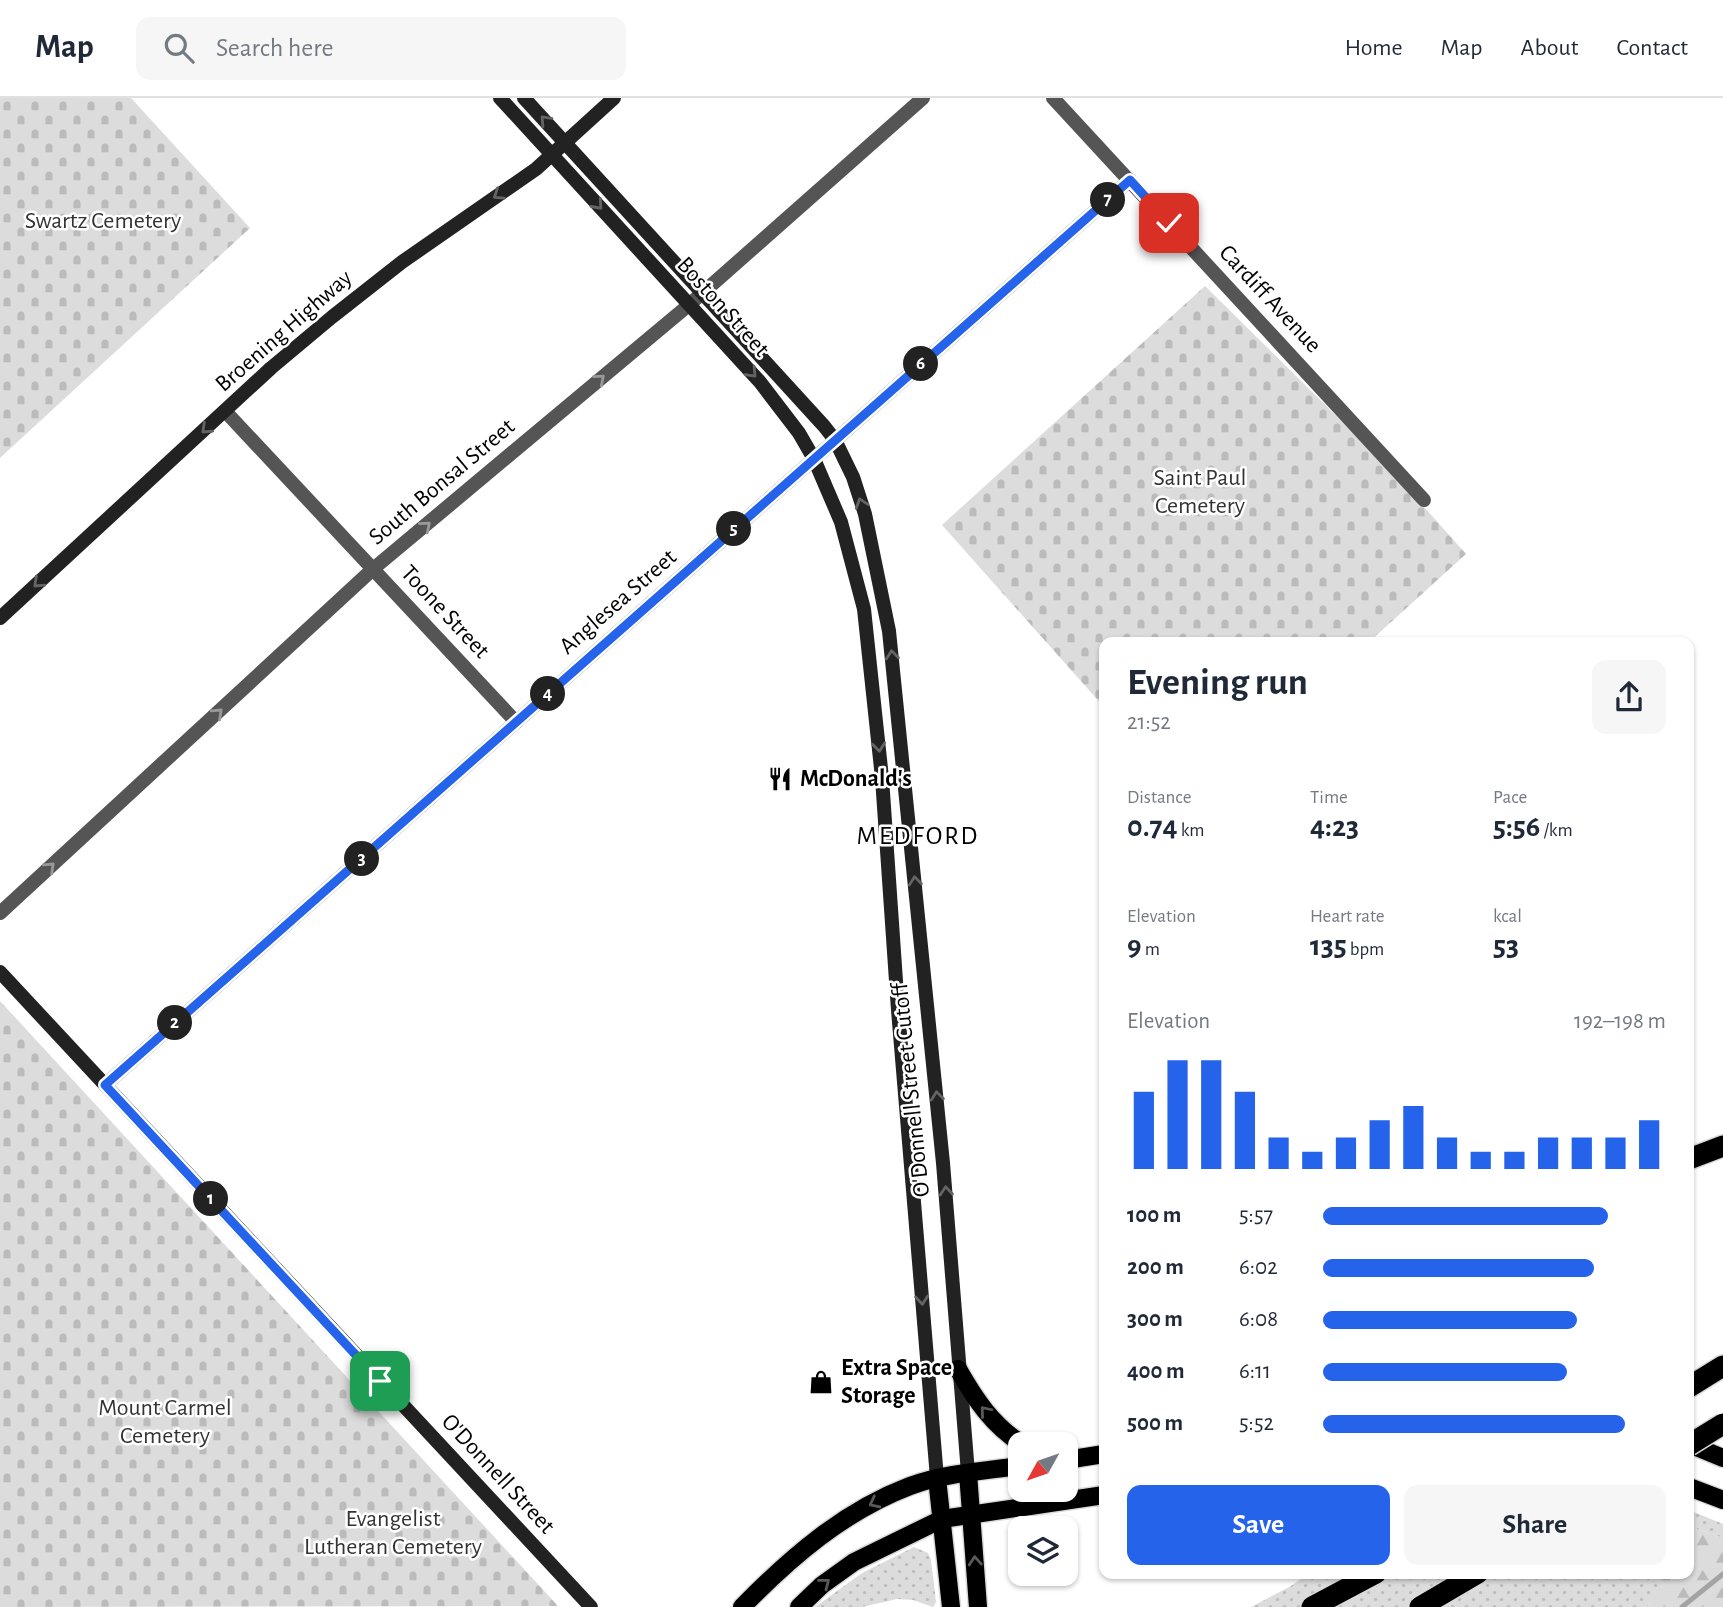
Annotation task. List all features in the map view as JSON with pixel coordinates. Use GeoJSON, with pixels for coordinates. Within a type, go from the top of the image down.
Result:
{"type":"FeatureCollection","features":[{"type":"Feature","properties":{"kind":"highway"},"geometry":{"type":"LineString","coordinates":[[1694,1157],[1723,1146]]}},
{"type":"Feature","properties":{"kind":"highway"},"geometry":{"type":"LineString","coordinates":[[1694,1384],[1723,1366]]}},
{"type":"Feature","properties":{"kind":"highway"},"geometry":{"type":"LineString","coordinates":[[1694,1442],[1723,1424]]}},
{"type":"Feature","properties":{"kind":"highway"},"geometry":{"type":"LineString","coordinates":[[1312,1607],[1365,1579]]}},
{"type":"Feature","properties":{"kind":"highway"},"geometry":{"type":"LineString","coordinates":[[1420,1607],[1468,1579]]}},
{"type":"Feature","properties":{"kind":"main road","name":"Boston Street"},"geometry":{"type":"LineString","coordinates":[[500,98],[760,382],[799,433],[814,459],[841,522],[859,582]]}},
{"type":"Feature","properties":{"kind":"main road","name":"Boston Street"},"geometry":{"type":"LineString","coordinates":[[524,98],[835,440],[853,477],[878,570]]}},
{"type":"Feature","properties":{"kind":"main road","name":"Broening Highway"},"geometry":{"type":"LineString","coordinates":[[0,618],[271,368],[367,288],[536,169],[614,98]]}},
{"type":"Feature","properties":{"kind":"main road","name":"O'Donnell Street Cutoff"},"geometry":{"type":"LineString","coordinates":[[878,570],[889,631],[945,1177],[978,1607]]}},
{"type":"Feature","properties":{"kind":"main road","name":"O'Donnell Street Cutoff"},"geometry":{"type":"LineString","coordinates":[[859,582],[882,778],[898,1010],[937,1478],[951,1607]]}},
{"type":"Feature","properties":{"kind":"main road","name":"O'Donnell Street"},"geometry":{"type":"LineString","coordinates":[[0,972],[591,1607]]}},
{"type":"Feature","properties":{"kind":"main road"},"geometry":{"type":"LineString","coordinates":[[958,1369],[985,1411],[1008,1435]]}},
{"type":"Feature","properties":{"kind":"main road"},"geometry":{"type":"LineString","coordinates":[[1694,1447],[1723,1458]]}},
{"type":"Feature","properties":{"kind":"main road"},"geometry":{"type":"LineString","coordinates":[[1078,1458],[1099,1455]]}},
{"type":"Feature","properties":{"kind":"main road"},"geometry":{"type":"LineString","coordinates":[[742,1607],[778,1571],[833,1527],[867,1507],[910,1486],[937,1478],[1008,1468]]}},
{"type":"Feature","properties":{"kind":"main road"},"geometry":{"type":"LineString","coordinates":[[1694,1489],[1723,1500]]}},
{"type":"Feature","properties":{"kind":"main road"},"geometry":{"type":"LineString","coordinates":[[799,1607],[822,1585],[854,1562],[942,1519],[1099,1496]]}},
{"type":"Feature","properties":{"kind":"street","name":"South Bonsal Street"},"geometry":{"type":"LineString","coordinates":[[0,913],[373,569],[690,304],[923,98]]}},
{"type":"Feature","properties":{"kind":"street","name":"Cardiff Avenue"},"geometry":{"type":"LineString","coordinates":[[1053,98],[1424,500]]}},
{"type":"Feature","properties":{"kind":"street","name":"Anglesea Street"},"geometry":{"type":"LineString","coordinates":[[105,1085],[1130,180]]}},
{"type":"Feature","properties":{"kind":"street","name":"Toone Street"},"geometry":{"type":"LineString","coordinates":[[225,411],[516,722]]}},
{"type":"Feature","properties":{"kind":"green space","name":"Swartz Cemetery"},"geometry":{"type":"Polygon","coordinates":[[[0,98],[131,98],[250,228],[0,458],[0,98]]]}},
{"type":"Feature","properties":{"kind":"green space","name":"Saint Paul Cemetery"},"geometry":{"type":"Polygon","coordinates":[[[1205,286],[1392,471],[1466,554],[1375,637],[1099,637],[1099,701],[942,525],[1205,286]]]}},
{"type":"Feature","properties":{"kind":"green space","name":"Mount Carmel Cemetery"},"geometry":{"type":"Polygon","coordinates":[[[0,1001],[558,1606],[0,1607],[0,1001]]]}},
{"type":"Feature","properties":{"kind":"green space"},"geometry":{"type":"Polygon","coordinates":[[[1694,1512],[1723,1524],[1723,1538],[1694,1528],[1694,1512]]]}},
{"type":"Feature","properties":{"kind":"green space"},"geometry":{"type":"Polygon","coordinates":[[[1694,1528],[1723,1538],[1723,1607],[1647,1607],[1664,1579],[1694,1579],[1694,1528]]]}},
{"type":"Feature","properties":{"kind":"green space"},"geometry":{"type":"Polygon","coordinates":[[[914,1547],[928,1553],[931,1560],[936,1602],[933,1607],[913,1600],[897,1599],[862,1607],[815,1607],[862,1573],[914,1547]]]}},
{"type":"Feature","properties":{"kind":"green space"},"geometry":{"type":"Polygon","coordinates":[[[1301,1579],[1665,1579],[1647,1607],[1251,1607],[1301,1579]]]}},
{"type":"Feature","properties":{"kind":"waterway"},"geometry":{"type":"LineString","coordinates":[[1682,1607],[1723,1574]]}},
{"type":"Feature","properties":{"kind":"place","name":"McDonald's"},"geometry":{"type":"Point","coordinates":[780,779]}},
{"type":"Feature","properties":{"kind":"place","name":"Extra Space Storage"},"geometry":{"type":"Point","coordinates":[821,1382]}},
{"type":"Feature","properties":{"kind":"district","name":"MEDFORD"},"geometry":{"type":"Point","coordinates":[918,836]}},
{"type":"Feature","properties":{"kind":"route"},"geometry":{"type":"LineString","coordinates":[[380,1381],[105,1085],[1130,180],[1169,223]]}},
{"type":"Feature","properties":{"kind":"park label","name":"Evangelist Lutheran Cemetery"},"geometry":{"type":"Point","coordinates":[393,1533]}}]}
